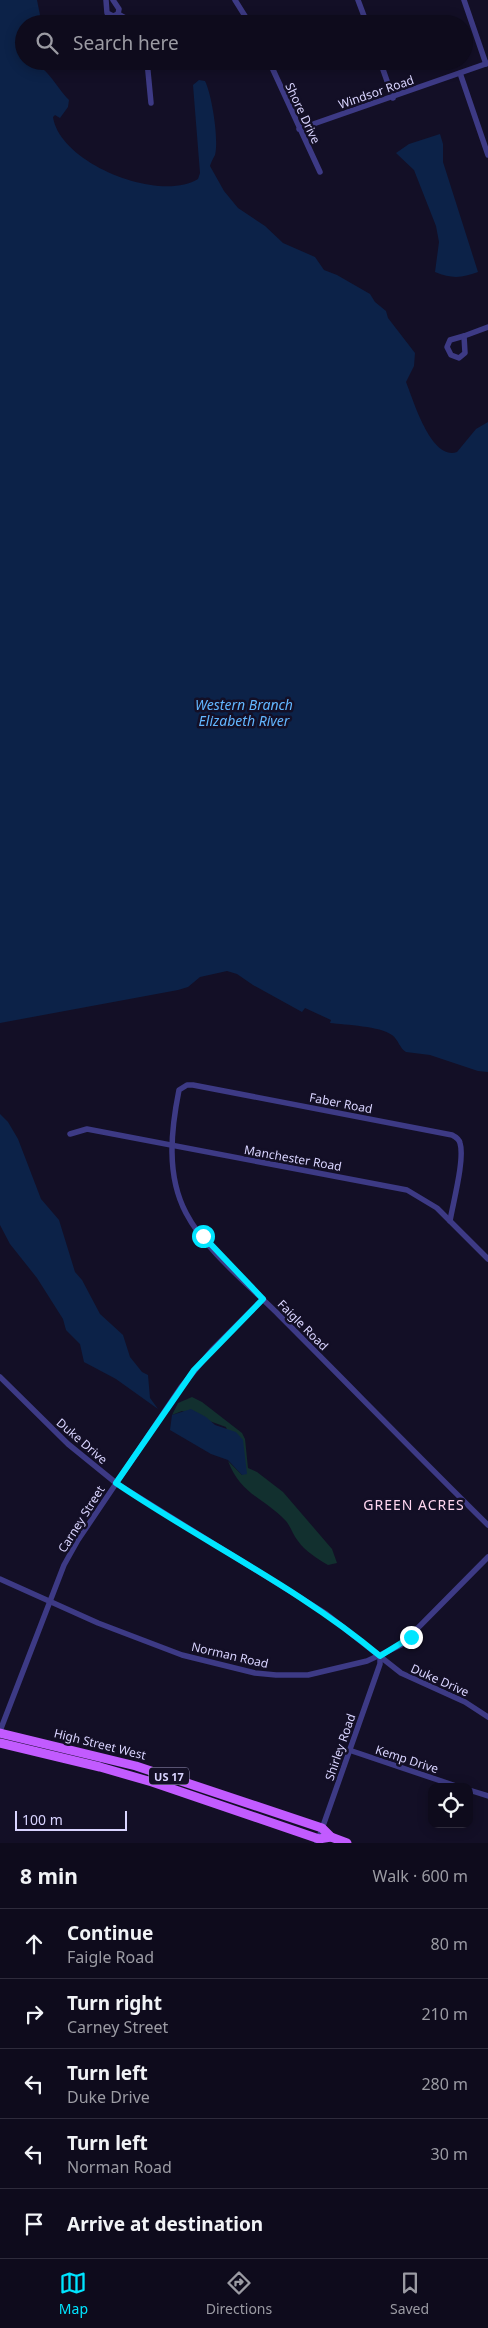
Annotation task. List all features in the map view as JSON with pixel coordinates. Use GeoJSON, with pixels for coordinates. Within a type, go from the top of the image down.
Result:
{"type":"FeatureCollection","features":[{"type":"Feature","properties":{"kind":"main road","name":"High Street West"},"geometry":{"type":"LineString","coordinates":[[0,1732],[136,1766],[322,1828],[331,1838]]}},
{"type":"Feature","properties":{"kind":"main road","name":"High Street West"},"geometry":{"type":"LineString","coordinates":[[0,1744],[100,1767],[152,1782],[318,1841],[331,1838],[347,1843]]}},
{"type":"Feature","properties":{"kind":"street"},"geometry":{"type":"LineString","coordinates":[[106,0],[107,13],[112,15]]}},
{"type":"Feature","properties":{"kind":"street"},"geometry":{"type":"LineString","coordinates":[[113,0],[119,9],[118,14]]}},
{"type":"Feature","properties":{"kind":"street"},"geometry":{"type":"LineString","coordinates":[[235,0],[244,15]]}},
{"type":"Feature","properties":{"kind":"street"},"geometry":{"type":"LineString","coordinates":[[358,0],[364,15]]}},
{"type":"Feature","properties":{"kind":"street"},"geometry":{"type":"LineString","coordinates":[[464,0],[469,15]]}},
{"type":"Feature","properties":{"kind":"street"},"geometry":{"type":"LineString","coordinates":[[473,25],[487,63]]}},
{"type":"Feature","properties":{"kind":"street","name":"Windsor Road"},"geometry":{"type":"LineString","coordinates":[[473,68],[487,63]]}},
{"type":"Feature","properties":{"kind":"street"},"geometry":{"type":"LineString","coordinates":[[148,70],[151,103]]}},
{"type":"Feature","properties":{"kind":"street","name":"Shore Drive"},"geometry":{"type":"LineString","coordinates":[[273,70],[320,172]]}},
{"type":"Feature","properties":{"kind":"street"},"geometry":{"type":"LineString","coordinates":[[383,70],[393,98]]}},
{"type":"Feature","properties":{"kind":"street","name":"Windsor Road"},"geometry":{"type":"LineString","coordinates":[[299,129],[393,98],[468,70]]}},
{"type":"Feature","properties":{"kind":"street"},"geometry":{"type":"LineString","coordinates":[[460,73],[488,155]]}},
{"type":"Feature","properties":{"kind":"street"},"geometry":{"type":"LineString","coordinates":[[464,336],[488,327]]}},
{"type":"Feature","properties":{"kind":"street","name":"Faigle Road"},"geometry":{"type":"LineString","coordinates":[[193,1085],[187,1085],[179,1090],[172,1145],[176,1182],[186,1212],[207,1241],[488,1525]]}},
{"type":"Feature","properties":{"kind":"street","name":"Faber Road"},"geometry":{"type":"LineString","coordinates":[[193,1085],[450,1134],[457,1137],[461,1145],[460,1164],[450,1220]]}},
{"type":"Feature","properties":{"kind":"street","name":"Manchester Road"},"geometry":{"type":"LineString","coordinates":[[70,1134],[87,1129],[407,1190],[426,1200],[450,1220],[488,1259]]}},
{"type":"Feature","properties":{"kind":"street","name":"Carney Street"},"geometry":{"type":"LineString","coordinates":[[0,1732],[64,1565],[78,1540],[194,1370],[263,1299]]}},
{"type":"Feature","properties":{"kind":"street","name":"Duke Drive"},"geometry":{"type":"LineString","coordinates":[[0,1377],[68,1444],[116,1483],[298,1594],[352,1633],[401,1673],[465,1702],[488,1717]]}},
{"type":"Feature","properties":{"kind":"street","name":"Norman Road"},"geometry":{"type":"LineString","coordinates":[[0,1579],[182,1655],[255,1673],[276,1676],[308,1675],[380,1656],[411,1637],[488,1557]]}},
{"type":"Feature","properties":{"kind":"street","name":"Shirley Road"},"geometry":{"type":"LineString","coordinates":[[318,1841],[380,1664],[380,1656]]}},
{"type":"Feature","properties":{"kind":"street","name":"Kemp Drive"},"geometry":{"type":"LineString","coordinates":[[349,1750],[447,1783]]}},
{"type":"Feature","properties":{"kind":"street"},"geometry":{"type":"LineString","coordinates":[[473,1791],[488,1796]]}},
{"type":"Feature","properties":{"kind":"green space"},"geometry":{"type":"Polygon","coordinates":[[[192,1397],[202,1402],[242,1433],[245,1439],[248,1468],[257,1472],[283,1492],[332,1549],[337,1563],[328,1565],[308,1551],[296,1539],[286,1521],[253,1495],[239,1481],[228,1461],[242,1475],[226,1427],[182,1411],[172,1415],[178,1403],[192,1397]]]}},
{"type":"Feature","properties":{"kind":"water","name":"Western Branch Elizabeth River"},"geometry":{"type":"Polygon","coordinates":[[[0,0],[37,0],[40,15],[15,15],[15,70],[44,70],[69,100],[68,107],[60,118],[55,115],[53,117],[60,134],[73,150],[92,164],[114,175],[137,182],[160,186],[181,185],[198,179],[200,173],[193,85],[199,80],[205,81],[212,107],[216,139],[215,155],[210,166],[224,191],[238,208],[265,226],[283,243],[315,257],[324,270],[337,275],[370,294],[375,302],[386,311],[388,318],[415,353],[414,366],[406,382],[424,427],[439,447],[448,452],[457,452],[476,429],[488,422],[488,1072],[478,1071],[430,1055],[406,1052],[394,1037],[387,1032],[362,1026],[330,1023],[331,1020],[305,1008],[302,1012],[237,974],[227,971],[200,977],[188,987],[178,990],[0,1023],[0,0]]]}},
{"type":"Feature","properties":{"kind":"water"},"geometry":{"type":"Polygon","coordinates":[[[440,134],[443,144],[443,162],[478,272],[467,276],[452,277],[435,272],[439,242],[436,226],[414,170],[396,153],[409,144],[440,134]]]}},
{"type":"Feature","properties":{"kind":"water"},"geometry":{"type":"Polygon","coordinates":[[[0,1114],[8,1122],[18,1139],[41,1199],[59,1220],[75,1272],[82,1280],[100,1314],[123,1335],[130,1357],[142,1372],[148,1375],[150,1398],[158,1409],[116,1379],[84,1362],[80,1344],[66,1330],[63,1319],[37,1278],[10,1244],[0,1225],[0,1114]]]}},
{"type":"Feature","properties":{"kind":"water"},"geometry":{"type":"Polygon","coordinates":[[[191,1409],[206,1417],[215,1425],[236,1432],[243,1440],[247,1474],[242,1475],[228,1460],[211,1454],[170,1430],[172,1415],[191,1409]]]}},
{"type":"Feature","properties":{"kind":"district","name":"GREEN ACRES"},"geometry":{"type":"Point","coordinates":[414,1504]}},
{"type":"Feature","properties":{"kind":"route"},"geometry":{"type":"LineString","coordinates":[[203,1236],[263,1299],[194,1370],[116,1483],[298,1594],[326,1613],[380,1656],[401,1645],[411,1637]]}}]}
